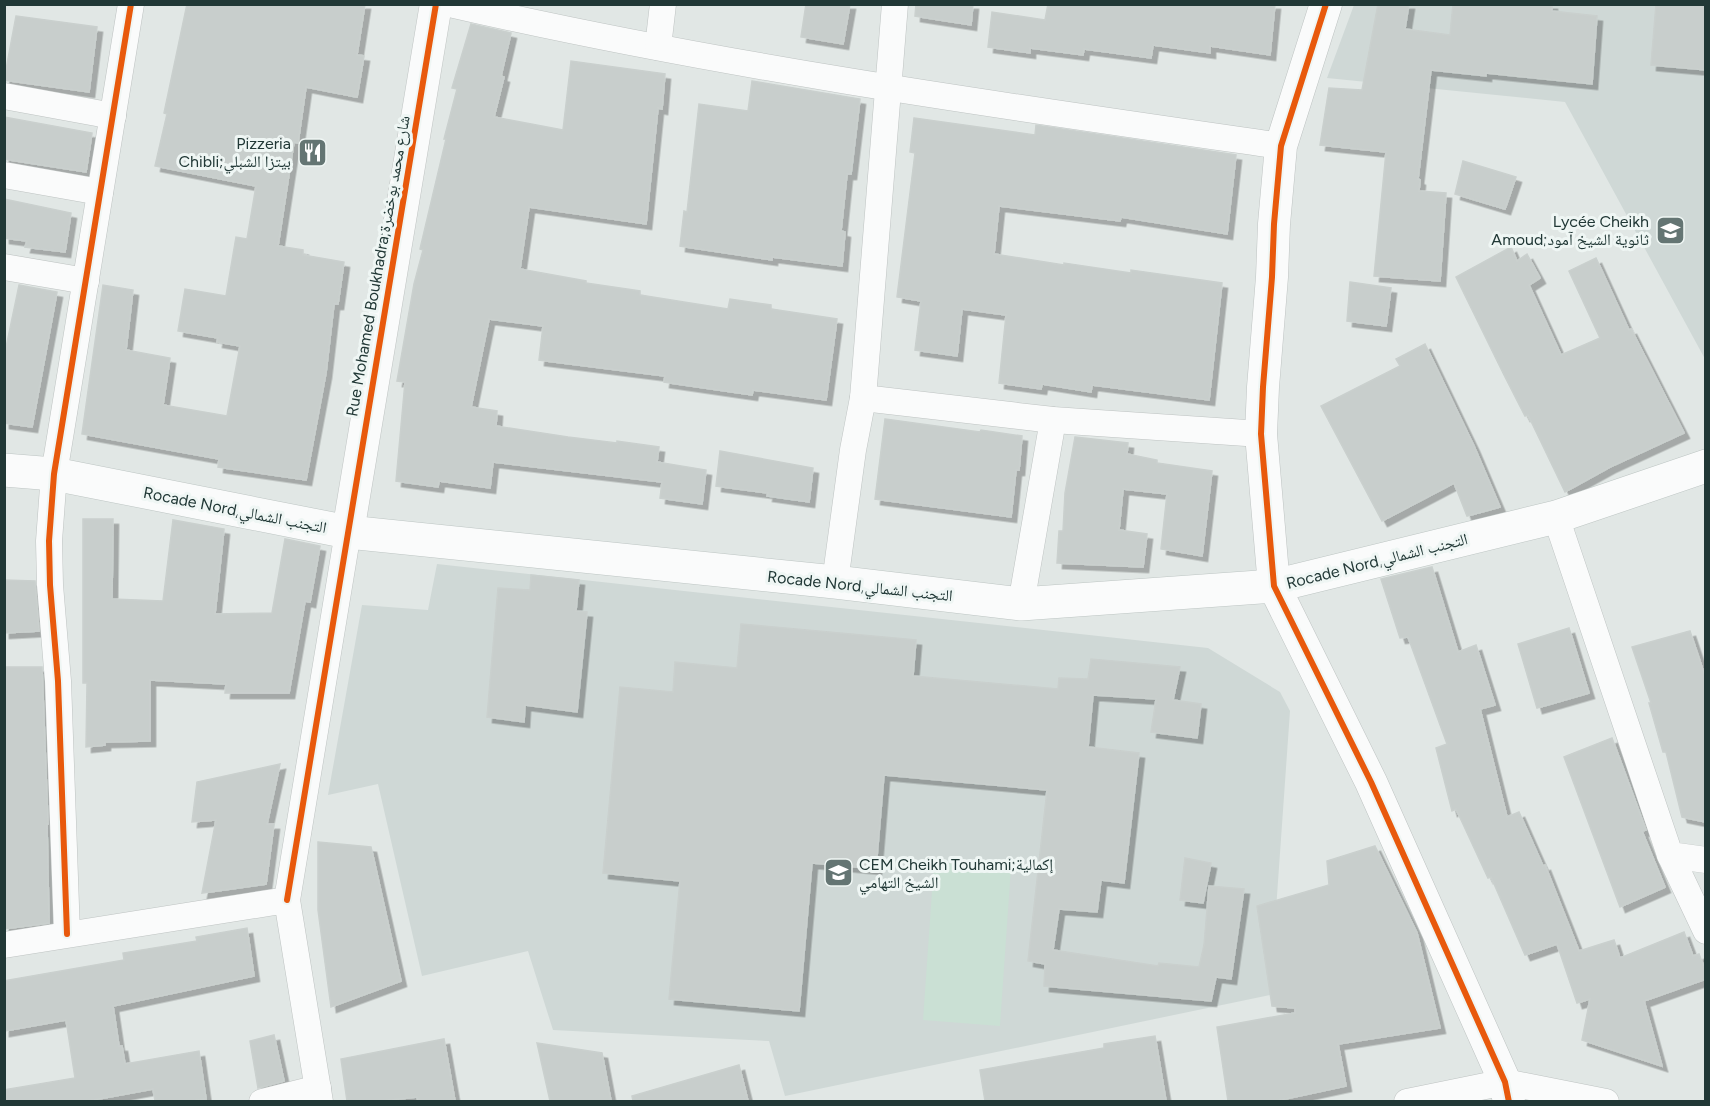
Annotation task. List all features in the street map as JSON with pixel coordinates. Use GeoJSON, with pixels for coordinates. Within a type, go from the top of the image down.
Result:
{"type":"FeatureCollection","features":[{"type":"Feature","properties":{"kind":"main road","name":"Rocade Nord,التجنب الشمالي"},"geometry":{"type":"LineString","coordinates":[[4,470],[54,474],[348,532],[835,582],[1021,604],[1274,586],[1556,517],[1706,466]]}},
{"type":"Feature","properties":{"kind":"street"},"geometry":{"type":"LineString","coordinates":[[67,934],[58,681],[50,585],[49,541],[54,474],[131,4]]}},
{"type":"Feature","properties":{"kind":"street","name":"Rue Mohamed Boukhadra;شارع محمد بوخضرة"},"geometry":{"type":"LineString","coordinates":[[348,532],[436,4]]}},
{"type":"Feature","properties":{"kind":"street"},"geometry":{"type":"LineString","coordinates":[[450,4],[566,31],[658,47],[1028,109],[1281,146]]}},
{"type":"Feature","properties":{"kind":"street"},"geometry":{"type":"LineString","coordinates":[[658,47],[663,4]]}},
{"type":"Feature","properties":{"kind":"street"},"geometry":{"type":"LineString","coordinates":[[835,582],[862,398],[890,86],[895,4]]}},
{"type":"Feature","properties":{"kind":"street"},"geometry":{"type":"LineString","coordinates":[[1326,4],[1281,146],[1274,224],[1261,434],[1274,586],[1371,782],[1507,1092]]}},
{"type":"Feature","properties":{"kind":"street"},"geometry":{"type":"LineString","coordinates":[[4,96],[113,116]]}},
{"type":"Feature","properties":{"kind":"street"},"geometry":{"type":"LineString","coordinates":[[4,175],[100,192]]}},
{"type":"Feature","properties":{"kind":"street"},"geometry":{"type":"LineString","coordinates":[[4,267],[86,281]]}},
{"type":"Feature","properties":{"kind":"street"},"geometry":{"type":"LineString","coordinates":[[862,398],[1053,420],[1261,434]]}},
{"type":"Feature","properties":{"kind":"street"},"geometry":{"type":"LineString","coordinates":[[1021,604],[1053,420]]}},
{"type":"Feature","properties":{"kind":"street"},"geometry":{"type":"LineString","coordinates":[[1556,517],[1670,855],[1706,931]]}},
{"type":"Feature","properties":{"kind":"street"},"geometry":{"type":"LineString","coordinates":[[262,1101],[319,1095],[287,900],[348,532]]}},
{"type":"Feature","properties":{"kind":"street"},"geometry":{"type":"LineString","coordinates":[[1670,855],[1706,860]]}},
{"type":"Feature","properties":{"kind":"street"},"geometry":{"type":"LineString","coordinates":[[4,945],[287,900]]}},
{"type":"Feature","properties":{"kind":"street"},"geometry":{"type":"LineString","coordinates":[[1407,1101],[1507,1092],[1606,1101]]}},
{"type":"Feature","properties":{"kind":"shaded area","name":"Lycée Cheikh Amoud;ثانوية الشيخ آمود"},"geometry":{"type":"Polygon","coordinates":[[[1354,5],[1705,5],[1705,359],[1565,102],[1327,78],[1354,5]]]}},
{"type":"Feature","properties":{"kind":"shaded area","name":"CEM Cheikh Touhami;إكمالية الشيخ التهامي"},"geometry":{"type":"Polygon","coordinates":[[[437,564],[1208,648],[1280,692],[1290,711],[1270,995],[785,1096],[769,1041],[553,1030],[528,951],[422,976],[378,784],[328,795],[362,605],[428,610],[437,564]]]}},
{"type":"Feature","properties":{"kind":"green space"},"geometry":{"type":"Polygon","coordinates":[[[934,862],[1011,868],[1000,1026],[923,1020],[934,862]]]}},
{"type":"Feature","properties":{"kind":"building"},"geometry":{"type":"Polygon","coordinates":[[[187,4],[365,4],[357,55],[364,56],[357,97],[306,87],[298,143],[294,142],[278,246],[303,250],[303,255],[344,262],[338,304],[334,304],[326,373],[306,480],[218,467],[219,459],[82,434],[103,285],[133,290],[126,350],[170,358],[163,405],[227,416],[240,346],[217,342],[218,338],[178,331],[185,289],[226,296],[236,237],[247,239],[256,186],[155,166],[187,4]]]}},
{"type":"Feature","properties":{"kind":"building"},"geometry":{"type":"Polygon","coordinates":[[[806,4],[850,4],[843,44],[801,37],[806,4]]]}},
{"type":"Feature","properties":{"kind":"building"},"geometry":{"type":"Polygon","coordinates":[[[916,4],[973,4],[971,25],[915,16],[916,4]]]}},
{"type":"Feature","properties":{"kind":"building"},"geometry":{"type":"Polygon","coordinates":[[[1048,4],[1275,4],[1270,55],[1210,46],[1210,53],[1153,45],[1151,58],[1084,49],[1083,55],[1030,48],[1030,53],[988,47],[992,12],[1045,20],[1048,4]]]}},
{"type":"Feature","properties":{"kind":"building"},"geometry":{"type":"Polygon","coordinates":[[[1378,4],[1409,4],[1405,29],[1450,35],[1453,4],[1552,4],[1552,11],[1597,16],[1592,84],[1431,70],[1418,179],[1420,180],[1419,191],[1446,193],[1440,281],[1374,276],[1386,152],[1320,145],[1329,88],[1362,90],[1378,4]]]}},
{"type":"Feature","properties":{"kind":"building"},"geometry":{"type":"Polygon","coordinates":[[[1656,4],[1706,4],[1706,70],[1651,65],[1656,4]]]}},
{"type":"Feature","properties":{"kind":"building"},"geometry":{"type":"Polygon","coordinates":[[[16,16],[97,27],[89,92],[4,80],[16,16]]]}},
{"type":"Feature","properties":{"kind":"building"},"geometry":{"type":"Polygon","coordinates":[[[471,24],[511,33],[501,76],[504,77],[494,117],[563,130],[571,61],[665,74],[662,109],[658,108],[646,224],[529,207],[520,269],[586,281],[586,283],[640,291],[640,295],[728,309],[730,299],[771,305],[771,309],[837,319],[826,400],[753,390],[752,395],[664,382],[665,376],[539,360],[543,326],[489,319],[471,407],[497,411],[496,426],[659,447],[657,462],[706,470],[702,504],[660,498],[662,482],[493,462],[490,488],[439,481],[438,487],[396,481],[405,382],[397,381],[414,284],[423,250],[420,249],[457,89],[452,88],[471,24]]]}},
{"type":"Feature","properties":{"kind":"building"},"geometry":{"type":"Polygon","coordinates":[[[752,81],[860,99],[851,174],[847,174],[841,231],[845,232],[842,266],[772,257],[772,260],[680,246],[684,211],[687,212],[699,104],[748,111],[752,81]]]}},
{"type":"Feature","properties":{"kind":"building"},"geometry":{"type":"Polygon","coordinates":[[[4,117],[92,133],[86,172],[4,159],[4,117]]]}},
{"type":"Feature","properties":{"kind":"building"},"geometry":{"type":"Polygon","coordinates":[[[914,118],[1035,135],[1036,125],[1236,155],[1227,234],[1121,217],[1120,221],[999,206],[994,254],[1064,265],[1064,263],[1131,273],[1131,270],[1222,283],[1209,400],[1092,385],[1091,392],[1042,384],[1041,389],[999,383],[1006,315],[962,309],[957,356],[915,350],[921,301],[897,297],[915,153],[910,152],[914,118]]]}},
{"type":"Feature","properties":{"kind":"building"},"geometry":{"type":"Polygon","coordinates":[[[1463,161],[1516,177],[1505,209],[1455,194],[1463,161]]]}},
{"type":"Feature","properties":{"kind":"building"},"geometry":{"type":"Polygon","coordinates":[[[4,199],[71,213],[65,252],[25,247],[27,241],[4,238],[4,199]]]}},
{"type":"Feature","properties":{"kind":"building"},"geometry":{"type":"Polygon","coordinates":[[[1511,247],[1517,261],[1527,254],[1540,278],[1529,285],[1561,355],[1600,338],[1569,271],[1596,258],[1629,330],[1631,329],[1684,433],[1610,467],[1565,492],[1528,415],[1525,416],[1456,277],[1511,247]]]}},
{"type":"Feature","properties":{"kind":"building"},"geometry":{"type":"Polygon","coordinates":[[[1350,282],[1391,288],[1386,326],[1347,321],[1350,282]]]}},
{"type":"Feature","properties":{"kind":"building"},"geometry":{"type":"Polygon","coordinates":[[[19,285],[57,292],[32,427],[4,423],[4,357],[19,285]]]}},
{"type":"Feature","properties":{"kind":"building"},"geometry":{"type":"Polygon","coordinates":[[[1425,344],[1474,446],[1500,507],[1467,516],[1454,483],[1382,521],[1321,406],[1400,366],[1396,359],[1425,344]]]}},
{"type":"Feature","properties":{"kind":"building"},"geometry":{"type":"Polygon","coordinates":[[[885,419],[1022,436],[1011,517],[875,499],[885,419]]]}},
{"type":"Feature","properties":{"kind":"building"},"geometry":{"type":"Polygon","coordinates":[[[1075,437],[1128,443],[1127,454],[1157,460],[1157,463],[1212,471],[1202,556],[1161,549],[1167,494],[1123,489],[1119,530],[1147,534],[1143,567],[1057,563],[1059,531],[1063,531],[1065,493],[1075,437]]]}},
{"type":"Feature","properties":{"kind":"building"},"geometry":{"type":"Polygon","coordinates":[[[720,451],[813,468],[809,502],[767,496],[768,493],[716,486],[720,451]]]}},
{"type":"Feature","properties":{"kind":"building"},"geometry":{"type":"Polygon","coordinates":[[[83,519],[113,519],[112,599],[163,601],[173,520],[224,529],[215,614],[272,613],[285,539],[320,546],[310,602],[305,601],[289,693],[225,693],[226,684],[150,680],[150,741],[105,742],[105,745],[86,747],[87,683],[83,683],[83,519]]]}},
{"type":"Feature","properties":{"kind":"building"},"geometry":{"type":"Polygon","coordinates":[[[1432,567],[1458,652],[1476,645],[1495,705],[1480,709],[1507,817],[1519,812],[1543,866],[1545,865],[1579,951],[1614,940],[1620,958],[1684,932],[1693,956],[1699,954],[1706,972],[1706,979],[1644,1001],[1662,1066],[1582,1040],[1590,999],[1577,1003],[1557,944],[1525,955],[1491,877],[1488,878],[1456,809],[1452,811],[1436,748],[1447,744],[1408,637],[1400,638],[1381,579],[1432,567]]]}},
{"type":"Feature","properties":{"kind":"building"},"geometry":{"type":"Polygon","coordinates":[[[531,575],[579,580],[576,611],[587,612],[577,712],[525,705],[524,722],[487,717],[498,588],[530,590],[531,575]]]}},
{"type":"Feature","properties":{"kind":"building"},"geometry":{"type":"Polygon","coordinates":[[[4,580],[35,581],[39,631],[4,633],[4,580]]]}},
{"type":"Feature","properties":{"kind":"building"},"geometry":{"type":"Polygon","coordinates":[[[741,624],[916,640],[913,676],[1058,689],[1059,678],[1088,679],[1091,659],[1180,667],[1173,700],[1201,704],[1197,738],[1151,732],[1156,699],[1093,695],[1088,747],[1139,753],[1124,883],[1101,880],[1097,912],[1059,909],[1053,950],[1158,966],[1159,963],[1199,967],[1204,945],[1209,886],[1244,889],[1231,979],[1216,977],[1211,1001],[1044,986],[1045,964],[1028,961],[1047,790],[884,775],[876,869],[812,863],[799,1011],[669,999],[680,881],[603,873],[620,687],[673,692],[675,662],[737,668],[741,624]]]}},
{"type":"Feature","properties":{"kind":"building"},"geometry":{"type":"Polygon","coordinates":[[[1569,628],[1589,693],[1537,708],[1518,644],[1569,628]]]}},
{"type":"Feature","properties":{"kind":"building"},"geometry":{"type":"Polygon","coordinates":[[[1690,631],[1706,679],[1706,822],[1682,817],[1666,752],[1663,752],[1649,703],[1651,703],[1632,647],[1690,631]]]}},
{"type":"Feature","properties":{"kind":"building"},"geometry":{"type":"Polygon","coordinates":[[[4,667],[42,667],[49,923],[4,929],[4,667]]]}},
{"type":"Feature","properties":{"kind":"building"},"geometry":{"type":"Polygon","coordinates":[[[1612,738],[1646,830],[1642,831],[1665,887],[1620,907],[1564,757],[1612,738]]]}},
{"type":"Feature","properties":{"kind":"building"},"geometry":{"type":"Polygon","coordinates":[[[280,764],[267,824],[274,824],[266,884],[202,893],[216,820],[192,822],[197,782],[280,764]]]}},
{"type":"Feature","properties":{"kind":"building"},"geometry":{"type":"Polygon","coordinates":[[[318,842],[371,847],[401,981],[331,1007],[318,910],[318,842]]]}},
{"type":"Feature","properties":{"kind":"building"},"geometry":{"type":"Polygon","coordinates":[[[1375,846],[1417,933],[1440,1028],[1338,1044],[1346,1086],[1276,1101],[1228,1101],[1217,1027],[1295,1013],[1295,1008],[1272,1006],[1257,906],[1329,885],[1327,861],[1375,846]]]}},
{"type":"Feature","properties":{"kind":"building"},"geometry":{"type":"Polygon","coordinates":[[[1185,858],[1211,863],[1203,903],[1180,900],[1185,858]]]}},
{"type":"Feature","properties":{"kind":"building"},"geometry":{"type":"Polygon","coordinates":[[[247,928],[254,976],[113,1006],[119,1046],[122,1046],[125,1064],[199,1051],[206,1099],[155,1101],[153,1089],[88,1101],[4,1101],[4,1090],[75,1078],[66,1020],[4,1031],[4,981],[124,960],[123,953],[197,941],[196,937],[247,928]]]}},
{"type":"Feature","properties":{"kind":"building"},"geometry":{"type":"Polygon","coordinates":[[[274,1035],[284,1081],[258,1088],[250,1041],[274,1035]]]}},
{"type":"Feature","properties":{"kind":"building"},"geometry":{"type":"Polygon","coordinates":[[[1155,1036],[1166,1101],[985,1101],[980,1070],[1104,1048],[1104,1044],[1155,1036]]]}},
{"type":"Feature","properties":{"kind":"building"},"geometry":{"type":"Polygon","coordinates":[[[444,1039],[455,1101],[418,1101],[417,1097],[382,1101],[347,1101],[341,1059],[444,1039]]]}},
{"type":"Feature","properties":{"kind":"building"},"geometry":{"type":"Polygon","coordinates":[[[537,1043],[602,1053],[611,1101],[550,1101],[537,1043]]]}},
{"type":"Feature","properties":{"kind":"building"},"geometry":{"type":"Polygon","coordinates":[[[739,1065],[748,1101],[633,1101],[632,1096],[739,1065]]]}},
{"type":"Feature","properties":{"kind":"cycle path"},"geometry":{"type":"LineString","coordinates":[[67,934],[58,681],[50,585],[49,541],[54,474],[131,4]]}},
{"type":"Feature","properties":{"kind":"cycle path"},"geometry":{"type":"LineString","coordinates":[[287,900],[436,4]]}},
{"type":"Feature","properties":{"kind":"cycle path"},"geometry":{"type":"LineString","coordinates":[[1326,4],[1281,146],[1274,224],[1261,434],[1274,586],[1371,782],[1505,1082],[1509,1102]]}},
{"type":"Feature","properties":{"kind":"place","name":"Pizzeria Chibli;بيتزا الشبلي"},"geometry":{"type":"Point","coordinates":[312,152]}},
{"type":"Feature","properties":{"kind":"place","name":"Lycée Cheikh Amoud;ثانوية الشيخ آمود"},"geometry":{"type":"Point","coordinates":[1670,230]}},
{"type":"Feature","properties":{"kind":"place","name":"CEM Cheikh Touhami;إكمالية الشيخ التهامي"},"geometry":{"type":"Point","coordinates":[838,873]}}]}
